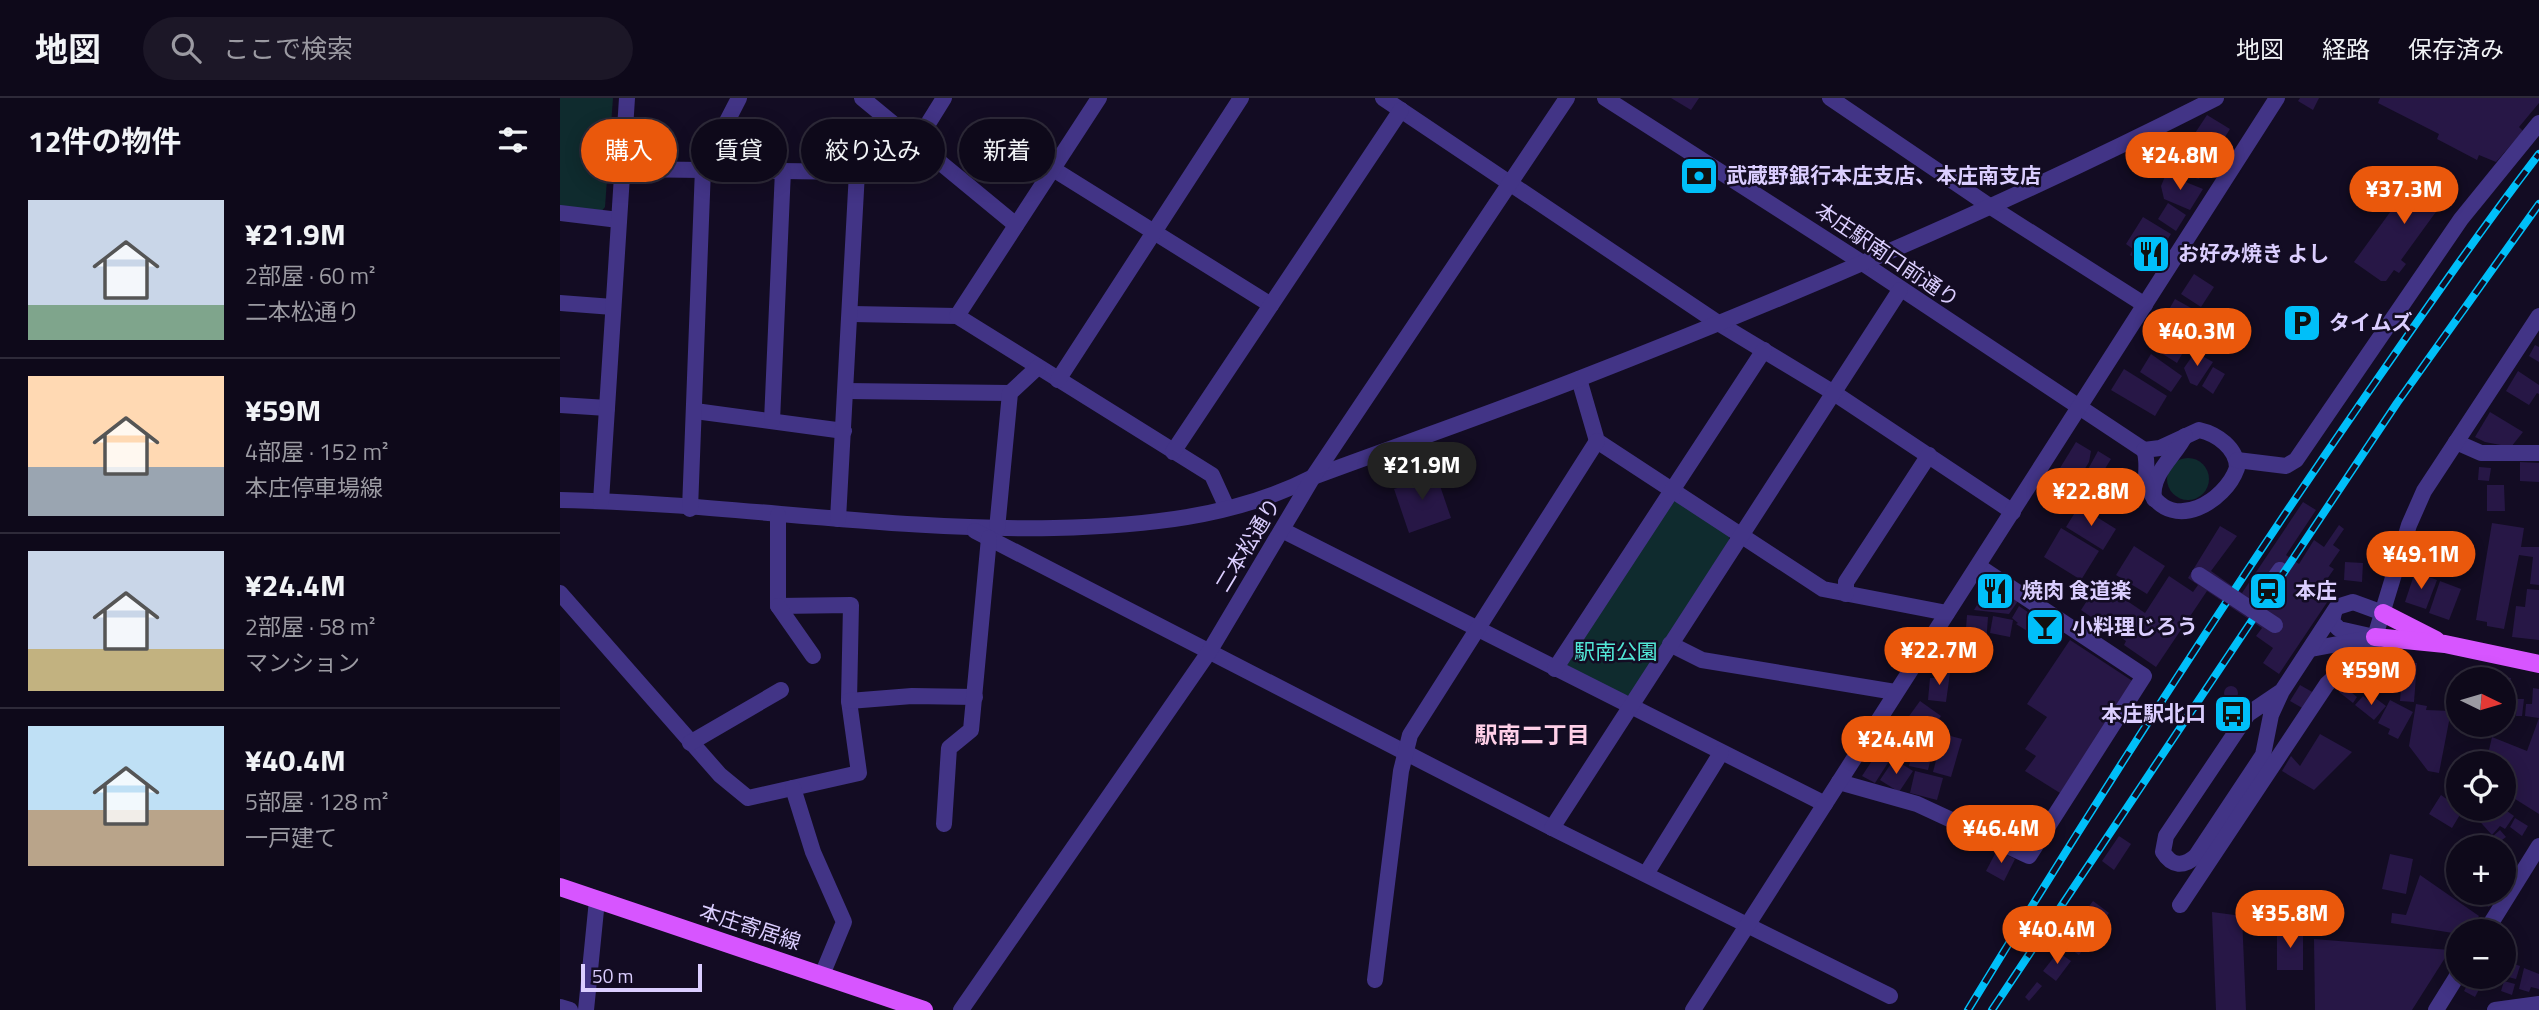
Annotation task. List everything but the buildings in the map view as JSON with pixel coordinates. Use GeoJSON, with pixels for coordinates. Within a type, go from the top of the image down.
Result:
{"type":"FeatureCollection","features":[{"type":"Feature","properties":{"kind":"main road"},"geometry":{"type":"LineString","coordinates":[[2383,613],[2445,644]]}},
{"type":"Feature","properties":{"kind":"main road"},"geometry":{"type":"LineString","coordinates":[[2375,638],[2445,644],[2539,664]]}},
{"type":"Feature","properties":{"kind":"main road","name":"本庄寄居線"},"geometry":{"type":"LineString","coordinates":[[560,887],[925,1010]]}},
{"type":"Feature","properties":{"kind":"street"},"geometry":{"type":"LineString","coordinates":[[625,119],[626,98]]}},
{"type":"Feature","properties":{"kind":"street"},"geometry":{"type":"LineString","coordinates":[[728,119],[739,98]]}},
{"type":"Feature","properties":{"kind":"street"},"geometry":{"type":"LineString","coordinates":[[862,98],[886,119]]}},
{"type":"Feature","properties":{"kind":"street"},"geometry":{"type":"LineString","coordinates":[[931,119],[944,98]]}},
{"type":"Feature","properties":{"kind":"street"},"geometry":{"type":"LineString","coordinates":[[1055,166],[1099,98]]}},
{"type":"Feature","properties":{"kind":"street"},"geometry":{"type":"LineString","coordinates":[[1058,380],[1241,98]]}},
{"type":"Feature","properties":{"kind":"street"},"geometry":{"type":"LineString","coordinates":[[1383,98],[1718,323],[1834,393],[2013,512]]}},
{"type":"Feature","properties":{"kind":"street","name":"二本松通り"},"geometry":{"type":"LineString","coordinates":[[961,1010],[1209,652],[1312,477],[1567,98]]}},
{"type":"Feature","properties":{"kind":"street","name":"本庄駅南口前通り"},"geometry":{"type":"LineString","coordinates":[[1605,98],[1861,262],[2144,450]]}},
{"type":"Feature","properties":{"kind":"street"},"geometry":{"type":"LineString","coordinates":[[1830,98],[1991,207],[2145,305]]}},
{"type":"Feature","properties":{"kind":"street"},"geometry":{"type":"LineString","coordinates":[[560,500],[968,528],[993,533],[1162,522],[1227,508],[1282,492],[1312,477],[1580,379],[1718,323],[1991,207],[2216,98]]}},
{"type":"Feature","properties":{"kind":"street"},"geometry":{"type":"LineString","coordinates":[[1693,1010],[2277,98]]}},
{"type":"Feature","properties":{"kind":"street"},"geometry":{"type":"LineString","coordinates":[[1173,452],[1401,110]]}},
{"type":"Feature","properties":{"kind":"street"},"geometry":{"type":"LineString","coordinates":[[2237,460],[2286,466],[2296,460],[2460,219],[2539,122]]}},
{"type":"Feature","properties":{"kind":"street"},"geometry":{"type":"LineString","coordinates":[[945,167],[1016,225]]}},
{"type":"Feature","properties":{"kind":"street"},"geometry":{"type":"LineString","coordinates":[[1055,170],[1271,305]]}},
{"type":"Feature","properties":{"kind":"street"},"geometry":{"type":"LineString","coordinates":[[601,501],[621,182]]}},
{"type":"Feature","properties":{"kind":"street"},"geometry":{"type":"LineString","coordinates":[[690,509],[703,182]]}},
{"type":"Feature","properties":{"kind":"street"},"geometry":{"type":"LineString","coordinates":[[772,421],[782,182]]}},
{"type":"Feature","properties":{"kind":"street"},"geometry":{"type":"LineString","coordinates":[[838,519],[852,314],[857,182]]}},
{"type":"Feature","properties":{"kind":"street"},"geometry":{"type":"LineString","coordinates":[[957,316],[1044,182]]}},
{"type":"Feature","properties":{"kind":"street"},"geometry":{"type":"LineString","coordinates":[[560,213],[619,220]]}},
{"type":"Feature","properties":{"kind":"street"},"geometry":{"type":"LineString","coordinates":[[1552,828],[1900,290]]}},
{"type":"Feature","properties":{"kind":"street"},"geometry":{"type":"LineString","coordinates":[[560,303],[614,307]]}},
{"type":"Feature","properties":{"kind":"street"},"geometry":{"type":"LineString","coordinates":[[852,314],[957,316],[1213,475],[1227,508]]}},
{"type":"Feature","properties":{"kind":"street"},"geometry":{"type":"LineString","coordinates":[[2180,905],[2327,684],[2336,677],[2364,669],[2416,507],[2539,316]]}},
{"type":"Feature","properties":{"kind":"street"},"geometry":{"type":"LineString","coordinates":[[1555,669],[1764,350]]}},
{"type":"Feature","properties":{"kind":"street"},"geometry":{"type":"LineString","coordinates":[[944,824],[949,748],[971,730],[1010,393],[1038,367]]}},
{"type":"Feature","properties":{"kind":"street"},"geometry":{"type":"LineString","coordinates":[[1580,379],[1597,441],[1823,589],[1947,613]]}},
{"type":"Feature","properties":{"kind":"street"},"geometry":{"type":"LineString","coordinates":[[846,391],[1010,393]]}},
{"type":"Feature","properties":{"kind":"street"},"geometry":{"type":"LineString","coordinates":[[560,405],[607,408]]}},
{"type":"Feature","properties":{"kind":"street"},"geometry":{"type":"LineString","coordinates":[[695,411],[844,430]]}},
{"type":"Feature","properties":{"kind":"street"},"geometry":{"type":"LineString","coordinates":[[2191,432],[2206,432],[2230,447],[2237,460],[2235,475],[2225,488],[2215,498],[2185,514],[2171,512],[2154,499],[2147,488],[2144,450],[2160,448],[2185,436],[2191,432]]}},
{"type":"Feature","properties":{"kind":"street"},"geometry":{"type":"LineString","coordinates":[[2154,499],[2154,486],[2159,475],[2185,436]]}},
{"type":"Feature","properties":{"kind":"street"},"geometry":{"type":"LineString","coordinates":[[1375,980],[1410,736],[1597,441]]}},
{"type":"Feature","properties":{"kind":"street"},"geometry":{"type":"LineString","coordinates":[[2456,442],[2481,453],[2539,453]]}},
{"type":"Feature","properties":{"kind":"street"},"geometry":{"type":"LineString","coordinates":[[1846,594],[1846,582],[1929,455]]}},
{"type":"Feature","properties":{"kind":"street"},"geometry":{"type":"LineString","coordinates":[[778,515],[778,606],[813,656]]}},
{"type":"Feature","properties":{"kind":"street"},"geometry":{"type":"LineString","coordinates":[[1282,530],[1825,804]]}},
{"type":"Feature","properties":{"kind":"street"},"geometry":{"type":"LineString","coordinates":[[993,533],[1209,652],[1746,926],[1890,996]]}},
{"type":"Feature","properties":{"kind":"street"},"geometry":{"type":"LineString","coordinates":[[1839,782],[1917,804],[2029,856],[2144,677],[1978,566]]}},
{"type":"Feature","properties":{"kind":"street"},"geometry":{"type":"LineString","coordinates":[[2204,567],[2199,575],[2274,625]]}},
{"type":"Feature","properties":{"kind":"street"},"geometry":{"type":"LineString","coordinates":[[2252,610],[2280,570]]}},
{"type":"Feature","properties":{"kind":"street"},"geometry":{"type":"LineString","coordinates":[[560,593],[690,743],[720,775],[748,798],[859,773],[849,701],[851,605],[778,606]]}},
{"type":"Feature","properties":{"kind":"street"},"geometry":{"type":"LineString","coordinates":[[2282,691],[2248,714],[2166,836],[2163,852],[2176,864],[2183,865],[2196,856],[2263,755],[2271,715],[2282,691],[2334,612],[2347,602],[2383,613]]}},
{"type":"Feature","properties":{"kind":"street"},"geometry":{"type":"LineString","coordinates":[[2334,612],[2332,622],[2339,629],[2375,638]]}},
{"type":"Feature","properties":{"kind":"street"},"geometry":{"type":"LineString","coordinates":[[2311,649],[2375,638]]}},
{"type":"Feature","properties":{"kind":"street"},"geometry":{"type":"LineString","coordinates":[[1670,644],[1702,660],[1895,692]]}},
{"type":"Feature","properties":{"kind":"street"},"geometry":{"type":"LineString","coordinates":[[690,743],[781,690]]}},
{"type":"Feature","properties":{"kind":"street"},"geometry":{"type":"LineString","coordinates":[[849,701],[912,696],[975,697]]}},
{"type":"Feature","properties":{"kind":"street"},"geometry":{"type":"LineString","coordinates":[[1646,874],[1721,753]]}},
{"type":"Feature","properties":{"kind":"street"},"geometry":{"type":"LineString","coordinates":[[793,788],[813,852],[844,922],[822,975]]}},
{"type":"Feature","properties":{"kind":"street"},"geometry":{"type":"LineString","coordinates":[[2493,919],[2539,846]]}},
{"type":"Feature","properties":{"kind":"street"},"geometry":{"type":"LineString","coordinates":[[586,1010],[597,900]]}},
{"type":"Feature","properties":{"kind":"street"},"geometry":{"type":"LineString","coordinates":[[2436,1010],[2449,989]]}},
{"type":"Feature","properties":{"kind":"street"},"geometry":{"type":"LineString","coordinates":[[2496,1010],[2539,1004]]}},
{"type":"Feature","properties":{"kind":"street"},"geometry":{"type":"LineString","coordinates":[[560,1007],[570,1010]]}},
{"type":"Feature","properties":{"kind":"green space"},"geometry":{"type":"Polygon","coordinates":[[[560,98],[613,98],[611,119],[581,119],[581,182],[607,182],[605,207],[600,213],[560,208],[560,98]]]}},
{"type":"Feature","properties":{"kind":"green space"},"geometry":{"type":"Polygon","coordinates":[[[2188,458],[2203,464],[2209,479],[2203,494],[2188,500],[2173,494],[2167,479],[2173,464],[2188,458]]]}},
{"type":"Feature","properties":{"kind":"green space","name":"駅南公園"},"geometry":{"type":"Polygon","coordinates":[[[1676,500],[1729,535],[1729,540],[1634,692],[1625,697],[1566,670],[1567,661],[1670,501],[1676,500]]]}},
{"type":"Feature","properties":{"kind":"railway"},"geometry":{"type":"LineString","coordinates":[[1968,1010],[2110,781],[2257,556],[2425,311],[2539,154]]}},
{"type":"Feature","properties":{"kind":"railway"},"geometry":{"type":"LineString","coordinates":[[1992,1010],[2397,403],[2539,204]]}},
{"type":"Feature","properties":{"kind":"place","name":"武蔵野銀行本庄支店、本庄南支店"},"geometry":{"type":"Point","coordinates":[1699,176]}},
{"type":"Feature","properties":{"kind":"place","name":"お好み焼き よし"},"geometry":{"type":"Point","coordinates":[2151,254]}},
{"type":"Feature","properties":{"kind":"place","name":"タイムズ"},"geometry":{"type":"Point","coordinates":[2302,323]}},
{"type":"Feature","properties":{"kind":"place","name":"焼肉 食道楽"},"geometry":{"type":"Point","coordinates":[1995,591]}},
{"type":"Feature","properties":{"kind":"place","name":"本庄"},"geometry":{"type":"Point","coordinates":[2268,591]}},
{"type":"Feature","properties":{"kind":"place","name":"小料理じろう"},"geometry":{"type":"Point","coordinates":[2045,627]}},
{"type":"Feature","properties":{"kind":"place","name":"本庄駅北口"},"geometry":{"type":"Point","coordinates":[2233,714]}},
{"type":"Feature","properties":{"kind":"district","name":"駅南二丁目"},"geometry":{"type":"Point","coordinates":[1532,735]}}]}
